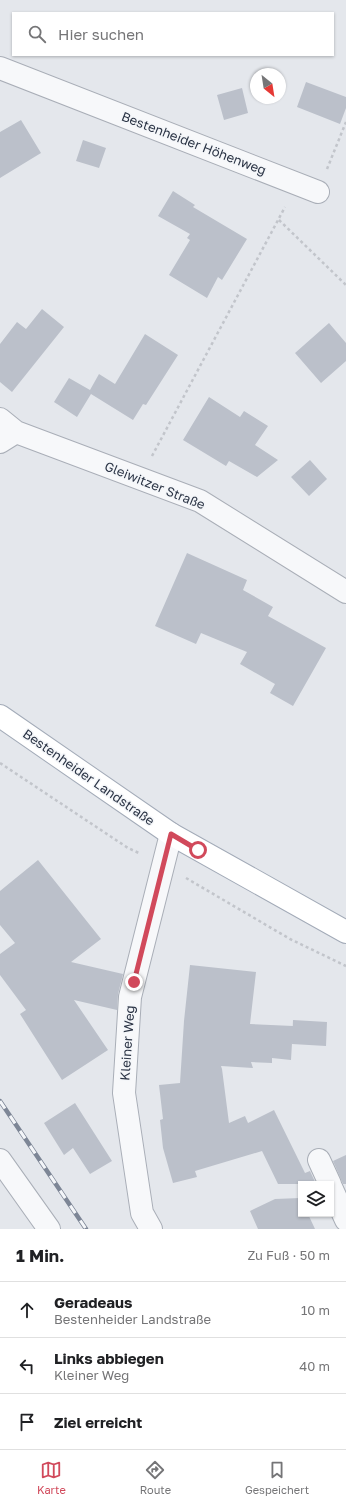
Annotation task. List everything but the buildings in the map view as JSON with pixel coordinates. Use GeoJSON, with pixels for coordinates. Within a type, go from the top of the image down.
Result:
{"type":"FeatureCollection","features":[{"type":"Feature","properties":{"kind":"main road","name":"Bestenheider Landstraße"},"geometry":{"type":"LineString","coordinates":[[0,716],[171,834],[346,932]]}},
{"type":"Feature","properties":{"kind":"street","name":"Bestenheider Höhenweg"},"geometry":{"type":"LineString","coordinates":[[0,68],[318,192]]}},
{"type":"Feature","properties":{"kind":"street","name":"Gleiwitzer Straße"},"geometry":{"type":"LineString","coordinates":[[6,431],[140,478],[200,501],[346,592]]}},
{"type":"Feature","properties":{"kind":"street","name":"Kleiner Weg"},"geometry":{"type":"LineString","coordinates":[[151,1229],[142,1213],[124,1093],[130,997],[171,834]]}},
{"type":"Feature","properties":{"kind":"street"},"geometry":{"type":"LineString","coordinates":[[0,1160],[49,1229]]}},
{"type":"Feature","properties":{"kind":"street"},"geometry":{"type":"LineString","coordinates":[[319,1160],[329,1181]]}},
{"type":"Feature","properties":{"kind":"street"},"geometry":{"type":"LineString","coordinates":[[334,1194],[346,1220]]}},
{"type":"Feature","properties":{"kind":"path"},"geometry":{"type":"LineString","coordinates":[[318,192],[346,122]]}},
{"type":"Feature","properties":{"kind":"path"},"geometry":{"type":"LineString","coordinates":[[140,478],[298,184]]}},
{"type":"Feature","properties":{"kind":"path"},"geometry":{"type":"LineString","coordinates":[[279,220],[346,285]]}},
{"type":"Feature","properties":{"kind":"path"},"geometry":{"type":"LineString","coordinates":[[0,763],[128,848],[164,865],[290,939],[346,966]]}},
{"type":"Feature","properties":{"kind":"railway"},"geometry":{"type":"LineString","coordinates":[[0,1101],[86,1229]]}},
{"type":"Feature","properties":{"kind":"route"},"geometry":{"type":"LineString","coordinates":[[134,982],[171,834],[198,850]]}}]}
